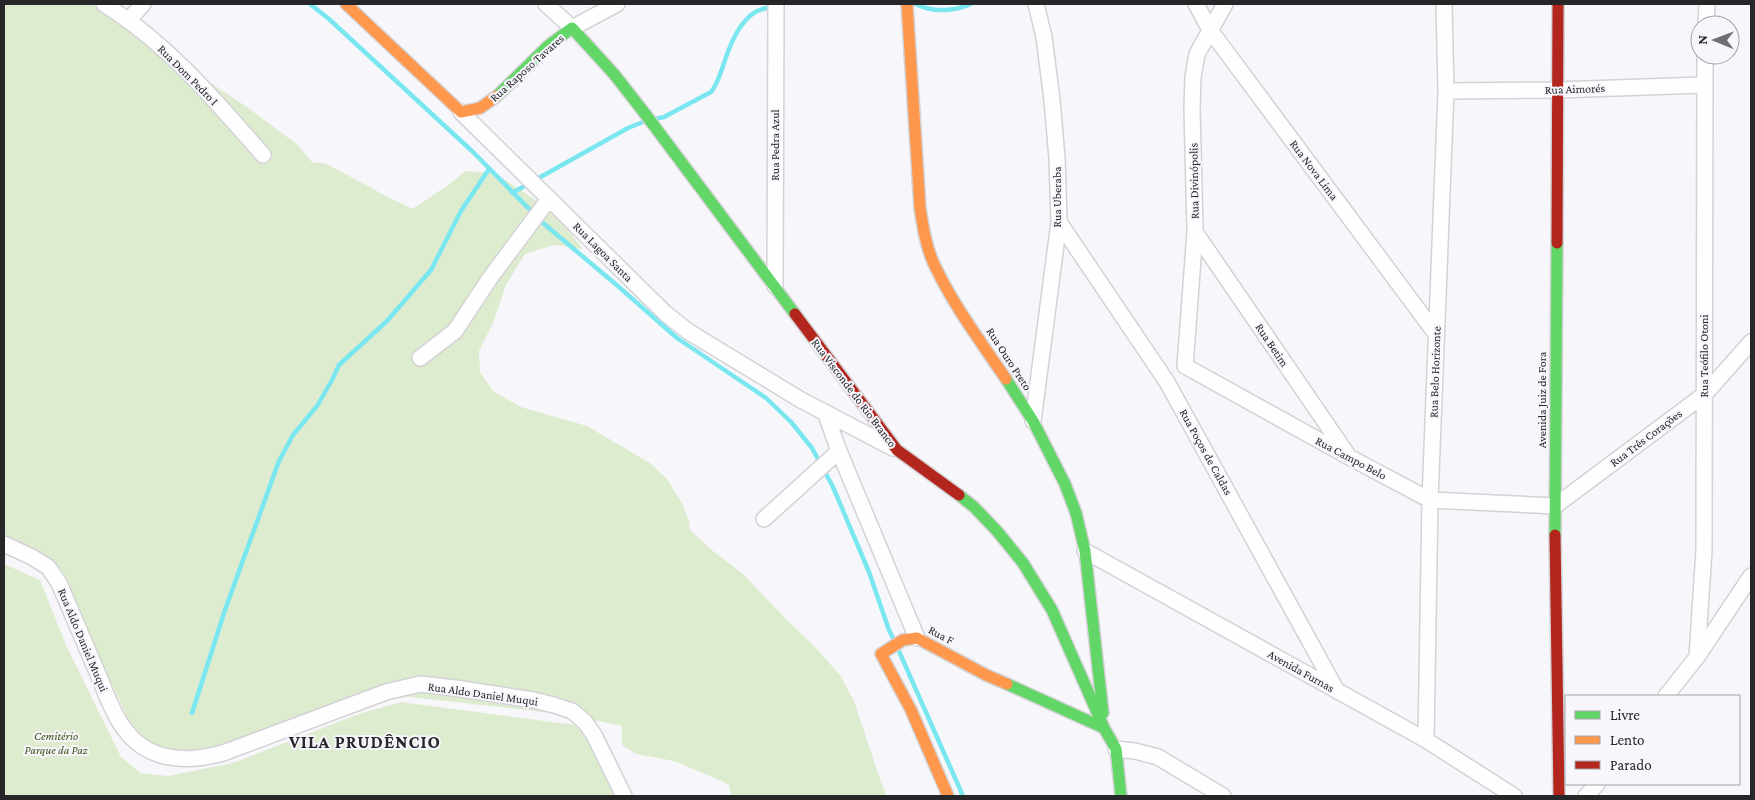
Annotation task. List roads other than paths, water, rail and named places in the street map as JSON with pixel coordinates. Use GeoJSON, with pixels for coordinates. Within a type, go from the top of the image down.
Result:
{"type":"FeatureCollection","features":[{"type":"Feature","properties":{"kind":"street","name":"Rua Dom Pedro I"},"geometry":{"type":"LineString","coordinates":[[104,4],[169,53],[263,155]]}},
{"type":"Feature","properties":{"kind":"street"},"geometry":{"type":"LineString","coordinates":[[128,21],[143,4]]}},
{"type":"Feature","properties":{"kind":"street","name":"Rua Lagoa Santa"},"geometry":{"type":"LineString","coordinates":[[346,4],[461,112],[665,313],[689,332],[825,412],[897,450]]}},
{"type":"Feature","properties":{"kind":"street","name":"Rua Visconde do Rio Branco"},"geometry":{"type":"LineString","coordinates":[[546,4],[572,28],[614,74],[897,450],[940,480],[974,508],[997,531],[1023,563],[1052,610],[1104,728],[1116,749],[1121,796]]}},
{"type":"Feature","properties":{"kind":"street","name":"Rua Raposo Tavares"},"geometry":{"type":"LineString","coordinates":[[461,112],[480,108],[495,98],[548,46],[572,28],[617,4]]}},
{"type":"Feature","properties":{"kind":"street","name":"Rua Pedra Azul"},"geometry":{"type":"LineString","coordinates":[[775,286],[776,4]]}},
{"type":"Feature","properties":{"kind":"street","name":"Rua Ouro Preto"},"geometry":{"type":"LineString","coordinates":[[907,4],[920,208],[925,238],[933,263],[952,298],[1033,421],[1065,484],[1076,514],[1085,551],[1102,693],[1104,728]]}},
{"type":"Feature","properties":{"kind":"street","name":"Rua Uberaba"},"geometry":{"type":"LineString","coordinates":[[1033,421],[1059,222],[1057,158],[1052,100],[1044,37],[1036,4]]}},
{"type":"Feature","properties":{"kind":"street","name":"Rua Nova Lima"},"geometry":{"type":"LineString","coordinates":[[1196,4],[1210,30],[1436,334]]}},
{"type":"Feature","properties":{"kind":"street","name":"Rua Divinópolis"},"geometry":{"type":"LineString","coordinates":[[1185,366],[1195,232],[1192,108],[1194,77],[1197,54],[1225,4]]}},
{"type":"Feature","properties":{"kind":"street","name":"Rua Belo Horizonte"},"geometry":{"type":"LineString","coordinates":[[1426,740],[1430,500],[1446,91],[1444,4]]}},
{"type":"Feature","properties":{"kind":"street","name":"Avenida Juiz de Fora"},"geometry":{"type":"LineString","coordinates":[[1558,4],[1555,506],[1559,796]]}},
{"type":"Feature","properties":{"kind":"street","name":"Rua Teófilo Otoni"},"geometry":{"type":"LineString","coordinates":[[1697,657],[1704,550],[1704,65]]}},
{"type":"Feature","properties":{"kind":"street","name":"Rua Aimorés"},"geometry":{"type":"LineString","coordinates":[[1446,91],[1557,90],[1703,85]]}},
{"type":"Feature","properties":{"kind":"street"},"geometry":{"type":"LineString","coordinates":[[420,358],[455,332],[490,278],[549,199]]}},
{"type":"Feature","properties":{"kind":"street","name":"Rua Poços de Caldas"},"geometry":{"type":"LineString","coordinates":[[1059,222],[1167,382],[1337,691]]}},
{"type":"Feature","properties":{"kind":"street","name":"Rua Betim"},"geometry":{"type":"LineString","coordinates":[[1195,232],[1349,457]]}},
{"type":"Feature","properties":{"kind":"street","name":"Rua Três Corações"},"geometry":{"type":"LineString","coordinates":[[1555,506],[1705,394],[1751,342]]}},
{"type":"Feature","properties":{"kind":"street"},"geometry":{"type":"LineString","coordinates":[[1167,382],[1185,366]]}},
{"type":"Feature","properties":{"kind":"street","name":"Rua Campo Belo"},"geometry":{"type":"LineString","coordinates":[[1185,366],[1430,500],[1555,506]]}},
{"type":"Feature","properties":{"kind":"street"},"geometry":{"type":"LineString","coordinates":[[825,412],[838,451],[918,638]]}},
{"type":"Feature","properties":{"kind":"street"},"geometry":{"type":"LineString","coordinates":[[764,519],[838,451]]}},
{"type":"Feature","properties":{"kind":"street","name":"Rua Aldo Daniel Muqui"},"geometry":{"type":"LineString","coordinates":[[4,544],[48,567],[59,583],[123,728],[136,743],[158,755],[178,759],[202,759],[223,753],[386,692],[420,684],[533,700],[572,711],[585,722],[594,735],[624,796]]}},
{"type":"Feature","properties":{"kind":"street","name":"Avenida Furnas"},"geometry":{"type":"LineString","coordinates":[[1085,551],[1426,740],[1514,796]]}},
{"type":"Feature","properties":{"kind":"street"},"geometry":{"type":"LineString","coordinates":[[1667,695],[1697,657],[1751,576]]}},
{"type":"Feature","properties":{"kind":"street","name":"Rua F"},"geometry":{"type":"LineString","coordinates":[[948,796],[910,710],[881,654],[903,640],[918,638],[986,675],[1104,728]]}},
{"type":"Feature","properties":{"kind":"street"},"geometry":{"type":"LineString","coordinates":[[1116,749],[1158,756],[1223,796]]}},
{"type":"Feature","properties":{"kind":"street"},"geometry":{"type":"LineString","coordinates":[[1586,796],[1596,785]]}},
{"type":"Feature","properties":{"kind":"waterway"},"geometry":{"type":"LineString","coordinates":[[310,4],[329,19],[473,152],[543,223],[677,338],[766,398],[791,422],[812,448],[833,487],[869,572],[894,640]]}},
{"type":"Feature","properties":{"kind":"waterway"},"geometry":{"type":"LineString","coordinates":[[916,4],[937,10],[958,8],[971,4]]}},
{"type":"Feature","properties":{"kind":"waterway"},"geometry":{"type":"LineString","coordinates":[[655,119],[664,117],[711,92],[740,27],[757,11],[772,6]]}},
{"type":"Feature","properties":{"kind":"waterway"},"geometry":{"type":"LineString","coordinates":[[512,193],[628,128],[643,122]]}},
{"type":"Feature","properties":{"kind":"waterway"},"geometry":{"type":"LineString","coordinates":[[192,713],[225,610],[279,461],[293,435],[317,406],[339,365],[387,321],[431,270],[461,211],[489,169]]}},
{"type":"Feature","properties":{"kind":"waterway"},"geometry":{"type":"LineString","coordinates":[[898,649],[963,796]]}},
{"type":"Feature","properties":{"kind":"district","name":"VILA PRUDÊNCIO"},"geometry":{"type":"Point","coordinates":[365,742]}},
{"type":"Feature","properties":{"kind":"park label","name":"Cemitério Parque da Paz"},"geometry":{"type":"Point","coordinates":[56,743]}}]}
